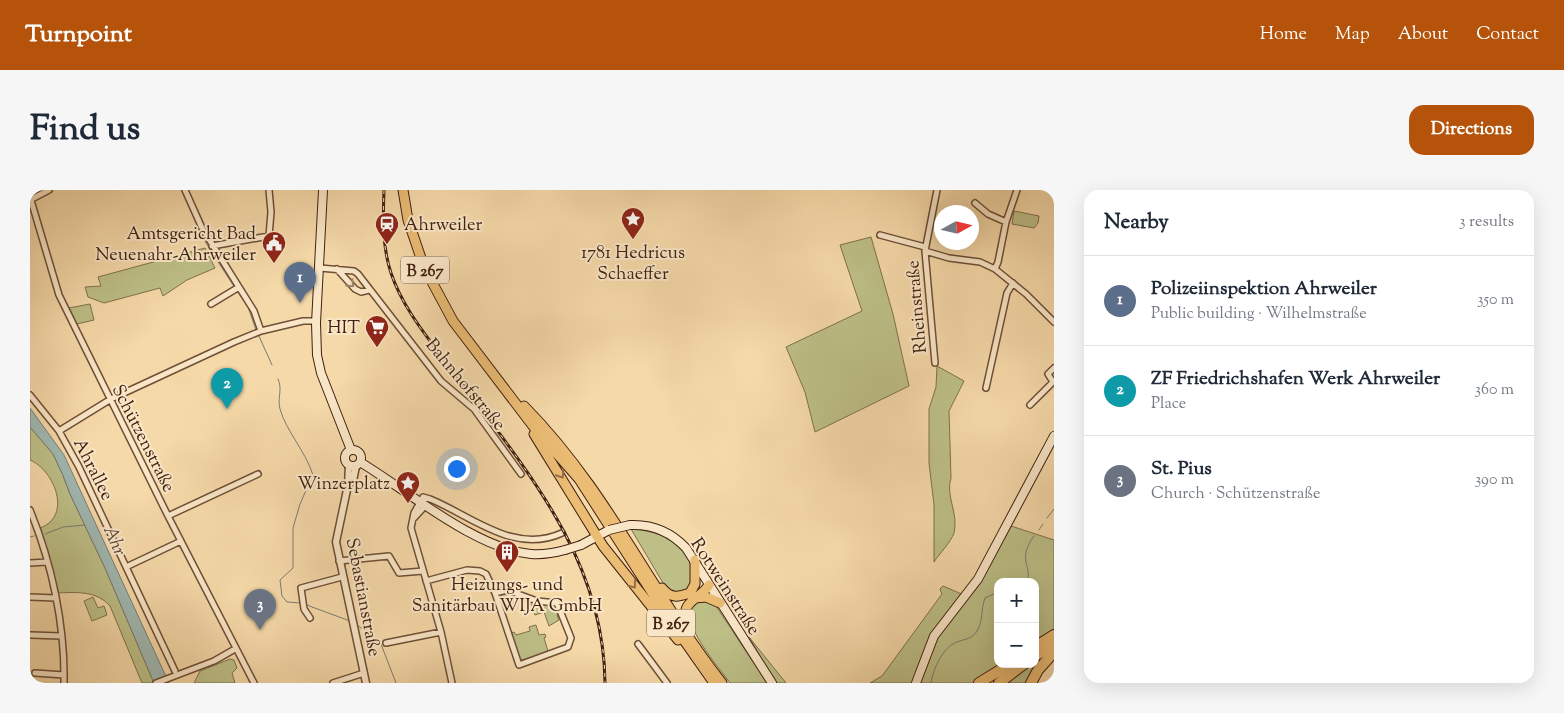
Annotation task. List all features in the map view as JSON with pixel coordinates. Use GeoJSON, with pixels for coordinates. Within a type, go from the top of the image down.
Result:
{"type":"FeatureCollection","features":[{"type":"Feature","properties":{"kind":"highway"},"geometry":{"type":"LineString","coordinates":[[1039,644],[1054,635]]}},
{"type":"Feature","properties":{"kind":"highway"},"geometry":{"type":"LineString","coordinates":[[1039,653],[1054,644]]}},
{"type":"Feature","properties":{"kind":"highway"},"geometry":{"type":"LineString","coordinates":[[1031,683],[1038,670],[1054,652]]}},
{"type":"Feature","properties":{"kind":"highway"},"geometry":{"type":"LineString","coordinates":[[979,683],[1003,668]]}},
{"type":"Feature","properties":{"kind":"highway"},"geometry":{"type":"LineString","coordinates":[[987,683],[1005,668]]}},
{"type":"Feature","properties":{"kind":"highway"},"geometry":{"type":"LineString","coordinates":[[999,683],[1019,668]]}},
{"type":"Feature","properties":{"kind":"main road"},"geometry":{"type":"LineString","coordinates":[[323,190],[316,321],[317,355],[321,373],[351,450]]}},
{"type":"Feature","properties":{"kind":"main road","name":"B 267"},"geometry":{"type":"LineString","coordinates":[[403,190],[415,243],[436,293],[467,341],[536,430],[579,479],[702,669],[714,683]]}},
{"type":"Feature","properties":{"kind":"main road","name":"B 267"},"geometry":{"type":"LineString","coordinates":[[498,380],[568,486],[597,536]]}},
{"type":"Feature","properties":{"kind":"main road","name":"B 267"},"geometry":{"type":"LineString","coordinates":[[498,380],[570,456],[606,506],[700,653],[722,683]]}},
{"type":"Feature","properties":{"kind":"main road"},"geometry":{"type":"LineString","coordinates":[[916,683],[934,636],[978,579],[1054,436]]}},
{"type":"Feature","properties":{"kind":"main road"},"geometry":{"type":"LineString","coordinates":[[351,450],[356,450],[360,454],[355,464],[344,458],[346,453],[351,450]]}},
{"type":"Feature","properties":{"kind":"main road","name":"Rotweinstraße"},"geometry":{"type":"LineString","coordinates":[[355,464],[475,534],[503,548],[532,554],[566,550],[616,527],[630,525],[650,526],[671,535],[680,541],[695,560],[720,603],[772,683]]}},
{"type":"Feature","properties":{"kind":"main road"},"geometry":{"type":"LineString","coordinates":[[597,536],[666,627],[702,669]]}},
{"type":"Feature","properties":{"kind":"main road","name":"B 267"},"geometry":{"type":"LineString","coordinates":[[695,560],[697,573],[687,608],[686,620],[700,653]]}},
{"type":"Feature","properties":{"kind":"main road","name":"B 267"},"geometry":{"type":"LineString","coordinates":[[648,573],[667,595],[674,597],[706,597],[720,603]]}},
{"type":"Feature","properties":{"kind":"main road","name":"B 267"},"geometry":{"type":"LineString","coordinates":[[691,596],[709,584]]}},
{"type":"Feature","properties":{"kind":"street"},"geometry":{"type":"LineString","coordinates":[[30,199],[49,190]]}},
{"type":"Feature","properties":{"kind":"street"},"geometry":{"type":"LineString","coordinates":[[185,190],[212,246],[237,288],[254,311],[258,332]]}},
{"type":"Feature","properties":{"kind":"street"},"geometry":{"type":"LineString","coordinates":[[212,246],[269,236],[271,212],[269,190]]}},
{"type":"Feature","properties":{"kind":"street","name":"Rheinstraße"},"geometry":{"type":"LineString","coordinates":[[935,363],[925,249],[937,190]]}},
{"type":"Feature","properties":{"kind":"street"},"geometry":{"type":"LineString","coordinates":[[994,269],[998,262],[1006,222],[1017,190]]}},
{"type":"Feature","properties":{"kind":"street","name":"Schützenstraße"},"geometry":{"type":"LineString","coordinates":[[30,199],[59,296],[109,400],[254,683]]}},
{"type":"Feature","properties":{"kind":"street"},"geometry":{"type":"LineString","coordinates":[[975,203],[988,214],[1006,222]]}},
{"type":"Feature","properties":{"kind":"street"},"geometry":{"type":"LineString","coordinates":[[880,235],[901,240],[949,258],[980,262],[994,269],[1013,283],[1054,322]]}},
{"type":"Feature","properties":{"kind":"street","name":"Bahnhofstraße"},"geometry":{"type":"LineString","coordinates":[[320,268],[354,271],[398,323],[441,381],[474,409],[521,474]]}},
{"type":"Feature","properties":{"kind":"street","name":"Bahnhofstraße"},"geometry":{"type":"LineString","coordinates":[[336,269],[354,289],[361,292],[369,290]]}},
{"type":"Feature","properties":{"kind":"street"},"geometry":{"type":"LineString","coordinates":[[986,388],[1007,293],[1013,283]]}},
{"type":"Feature","properties":{"kind":"street"},"geometry":{"type":"LineString","coordinates":[[211,304],[237,288]]}},
{"type":"Feature","properties":{"kind":"street"},"geometry":{"type":"LineString","coordinates":[[59,431],[109,400],[258,332],[303,321],[316,321]]}},
{"type":"Feature","properties":{"kind":"street"},"geometry":{"type":"LineString","coordinates":[[1030,405],[1053,381],[1048,374],[1054,368]]}},
{"type":"Feature","properties":{"kind":"street","name":"Ahrallee"},"geometry":{"type":"LineString","coordinates":[[30,395],[59,431],[79,466],[175,671]]}},
{"type":"Feature","properties":{"kind":"street","name":"Sebastianstraße"},"geometry":{"type":"LineString","coordinates":[[355,464],[340,517],[336,542],[366,683]]}},
{"type":"Feature","properties":{"kind":"street"},"geometry":{"type":"LineString","coordinates":[[168,516],[258,474]]}},
{"type":"Feature","properties":{"kind":"street","name":"Rotweinstraße"},"geometry":{"type":"LineString","coordinates":[[423,503],[423,497],[434,500],[477,524],[502,534],[524,539],[552,538],[562,533]]}},
{"type":"Feature","properties":{"kind":"street"},"geometry":{"type":"LineString","coordinates":[[423,503],[412,523],[423,571],[441,632],[452,683]]}},
{"type":"Feature","properties":{"kind":"street"},"geometry":{"type":"LineString","coordinates":[[30,510],[48,562],[61,636],[64,683]]}},
{"type":"Feature","properties":{"kind":"street"},"geometry":{"type":"LineString","coordinates":[[126,567],[181,541]]}},
{"type":"Feature","properties":{"kind":"street"},"geometry":{"type":"LineString","coordinates":[[339,561],[389,556],[399,573],[423,571]]}},
{"type":"Feature","properties":{"kind":"street"},"geometry":{"type":"LineString","coordinates":[[30,563],[48,562]]}},
{"type":"Feature","properties":{"kind":"street"},"geometry":{"type":"LineString","coordinates":[[426,580],[474,569],[486,574],[495,593],[519,665],[568,647],[571,638],[557,603],[536,601],[511,591],[495,593]]}},
{"type":"Feature","properties":{"kind":"street"},"geometry":{"type":"LineString","coordinates":[[310,618],[303,604],[300,590],[303,586],[342,577]]}},
{"type":"Feature","properties":{"kind":"street"},"geometry":{"type":"LineString","coordinates":[[30,597],[55,598]]}},
{"type":"Feature","properties":{"kind":"street"},"geometry":{"type":"LineString","coordinates":[[386,643],[441,632]]}},
{"type":"Feature","properties":{"kind":"street"},"geometry":{"type":"LineString","coordinates":[[31,635],[61,636]]}},
{"type":"Feature","properties":{"kind":"street"},"geometry":{"type":"LineString","coordinates":[[638,644],[667,683]]}},
{"type":"Feature","properties":{"kind":"street"},"geometry":{"type":"LineString","coordinates":[[156,683],[214,661],[235,649]]}},
{"type":"Feature","properties":{"kind":"street"},"geometry":{"type":"LineString","coordinates":[[35,673],[64,675]]}},
{"type":"Feature","properties":{"kind":"street"},"geometry":{"type":"LineString","coordinates":[[332,683],[364,674]]}},
{"type":"Feature","properties":{"kind":"green space"},"geometry":{"type":"Polygon","coordinates":[[[1014,211],[1039,216],[1038,223],[1034,228],[1012,224],[1014,211]]]}},
{"type":"Feature","properties":{"kind":"green space"},"geometry":{"type":"Polygon","coordinates":[[[871,237],[893,314],[909,386],[815,432],[805,392],[786,347],[862,311],[840,245],[871,237]]]}},
{"type":"Feature","properties":{"kind":"green space"},"geometry":{"type":"Polygon","coordinates":[[[205,248],[215,268],[187,280],[163,296],[160,288],[104,303],[88,297],[85,287],[101,286],[98,277],[205,248]]]}},
{"type":"Feature","properties":{"kind":"green space"},"geometry":{"type":"Polygon","coordinates":[[[90,304],[94,320],[77,324],[69,308],[90,304]]]}},
{"type":"Feature","properties":{"kind":"green space"},"geometry":{"type":"Polygon","coordinates":[[[937,366],[964,381],[949,411],[950,491],[955,519],[954,533],[934,562],[934,505],[929,463],[929,409],[936,387],[937,366]]]}},
{"type":"Feature","properties":{"kind":"green space"},"geometry":{"type":"Polygon","coordinates":[[[30,427],[53,454],[105,568],[154,683],[142,683],[110,606],[105,601],[93,595],[72,592],[58,593],[40,528],[50,522],[56,514],[58,504],[56,493],[46,473],[39,465],[30,460],[30,427]]]}},
{"type":"Feature","properties":{"kind":"green space"},"geometry":{"type":"Polygon","coordinates":[[[1011,526],[1054,540],[1054,629],[1039,638],[1039,578],[994,578],[994,668],[975,683],[919,683],[933,644],[950,618],[977,588],[1011,526]]]}},
{"type":"Feature","properties":{"kind":"green space"},"geometry":{"type":"Polygon","coordinates":[[[631,529],[650,532],[669,539],[684,551],[690,559],[693,569],[690,588],[679,595],[666,588],[631,529]]]}},
{"type":"Feature","properties":{"kind":"green space"},"geometry":{"type":"Polygon","coordinates":[[[943,586],[964,595],[942,620],[913,683],[870,683],[882,676],[942,594],[940,589],[943,586]]]}},
{"type":"Feature","properties":{"kind":"green space"},"geometry":{"type":"Polygon","coordinates":[[[506,593],[521,599],[516,601],[517,604],[506,607],[499,601],[501,595],[506,593]]]}},
{"type":"Feature","properties":{"kind":"green space"},"geometry":{"type":"Polygon","coordinates":[[[93,597],[98,608],[104,606],[107,615],[92,621],[84,601],[93,597]]]}},
{"type":"Feature","properties":{"kind":"green space"},"geometry":{"type":"Polygon","coordinates":[[[702,599],[714,603],[767,683],[730,683],[702,645],[691,622],[689,612],[692,605],[702,599]]]}},
{"type":"Feature","properties":{"kind":"green space"},"geometry":{"type":"Polygon","coordinates":[[[530,602],[557,606],[560,614],[557,615],[559,620],[549,626],[544,612],[535,615],[530,602]]]}},
{"type":"Feature","properties":{"kind":"green space"},"geometry":{"type":"Polygon","coordinates":[[[536,625],[539,635],[545,634],[546,637],[544,638],[548,651],[551,651],[522,660],[519,657],[511,633],[514,632],[516,635],[530,631],[529,627],[536,625]]]}},
{"type":"Feature","properties":{"kind":"green space"},"geometry":{"type":"Polygon","coordinates":[[[749,637],[786,683],[776,683],[749,637]]]}},
{"type":"Feature","properties":{"kind":"green space"},"geometry":{"type":"Polygon","coordinates":[[[1044,657],[1039,665],[1039,658],[1044,657]]]}},
{"type":"Feature","properties":{"kind":"green space"},"geometry":{"type":"Polygon","coordinates":[[[230,659],[234,660],[237,668],[232,673],[235,683],[194,683],[200,671],[230,659]]]}},
{"type":"Feature","properties":{"kind":"green space"},"geometry":{"type":"Polygon","coordinates":[[[1025,668],[1037,668],[1027,683],[1006,683],[1025,668]]]}},
{"type":"Feature","properties":{"kind":"water"},"geometry":{"type":"Polygon","coordinates":[[[30,408],[64,455],[169,683],[154,683],[105,568],[53,454],[30,427],[30,408]]]}},
{"type":"Feature","properties":{"kind":"waterway"},"geometry":{"type":"LineString","coordinates":[[182,190],[206,243],[235,288]]}},
{"type":"Feature","properties":{"kind":"waterway"},"geometry":{"type":"LineString","coordinates":[[237,291],[248,307],[256,330]]}},
{"type":"Feature","properties":{"kind":"waterway"},"geometry":{"type":"LineString","coordinates":[[258,334],[272,365]]}},
{"type":"Feature","properties":{"kind":"waterway"},"geometry":{"type":"LineString","coordinates":[[278,379],[280,386],[280,409],[313,475]]}},
{"type":"Feature","properties":{"kind":"waterway"},"geometry":{"type":"LineString","coordinates":[[301,603],[287,602],[282,596],[280,580],[293,568],[293,528],[300,504],[311,479]]}},
{"type":"Feature","properties":{"kind":"waterway"},"geometry":{"type":"LineString","coordinates":[[1047,518],[1054,509]]}},
{"type":"Feature","properties":{"kind":"waterway"},"geometry":{"type":"LineString","coordinates":[[1039,530],[1043,524]]}},
{"type":"Feature","properties":{"kind":"waterway"},"geometry":{"type":"LineString","coordinates":[[45,534],[63,527],[85,525]]}},
{"type":"Feature","properties":{"kind":"waterway"},"geometry":{"type":"LineString","coordinates":[[30,537],[34,536]]}},
{"type":"Feature","properties":{"kind":"waterway"},"geometry":{"type":"LineString","coordinates":[[1028,578],[1025,557],[1034,536]]}},
{"type":"Feature","properties":{"kind":"waterway"},"geometry":{"type":"LineString","coordinates":[[931,683],[936,665],[943,653],[957,642],[975,634],[979,627],[985,598],[994,594]]}},
{"type":"Feature","properties":{"kind":"waterway"},"geometry":{"type":"LineString","coordinates":[[304,604],[350,621]]}},
{"type":"Feature","properties":{"kind":"waterway"},"geometry":{"type":"LineString","coordinates":[[356,624],[381,644],[396,683]]}},
{"type":"Feature","properties":{"kind":"railway"},"geometry":{"type":"LineString","coordinates":[[384,190],[383,221],[385,242],[388,263],[396,286],[417,323],[531,477],[575,553],[590,594],[601,637],[605,683]]}},
{"type":"Feature","properties":{"kind":"place","name":"1781 Hedricus Schaeffer"},"geometry":{"type":"Point","coordinates":[633,240]}},
{"type":"Feature","properties":{"kind":"place","name":"Ahrweiler"},"geometry":{"type":"Point","coordinates":[387,245]}},
{"type":"Feature","properties":{"kind":"place","name":"Amtsgericht Bad Neuenahr-Ahrweiler"},"geometry":{"type":"Point","coordinates":[274,264]}},
{"type":"Feature","properties":{"kind":"place","name":"Polizeiinspektion Ahrweiler"},"geometry":{"type":"Point","coordinates":[300,303]}},
{"type":"Feature","properties":{"kind":"place","name":"HIT"},"geometry":{"type":"Point","coordinates":[377,348]}},
{"type":"Feature","properties":{"kind":"place","name":"ZF Friedrichshafen Werk Ahrweiler"},"geometry":{"type":"Point","coordinates":[227,409]}},
{"type":"Feature","properties":{"kind":"place","name":"Winzerplatz"},"geometry":{"type":"Point","coordinates":[408,504]}},
{"type":"Feature","properties":{"kind":"place","name":"Heizungs- und Sanitärbau WIJA GmbH"},"geometry":{"type":"Point","coordinates":[507,573]}},
{"type":"Feature","properties":{"kind":"place","name":"St. Pius"},"geometry":{"type":"Point","coordinates":[260,630]}},
{"type":"Feature","properties":{"kind":"water label","name":"Ahr"},"geometry":{"type":"Point","coordinates":[116,540]}}]}
